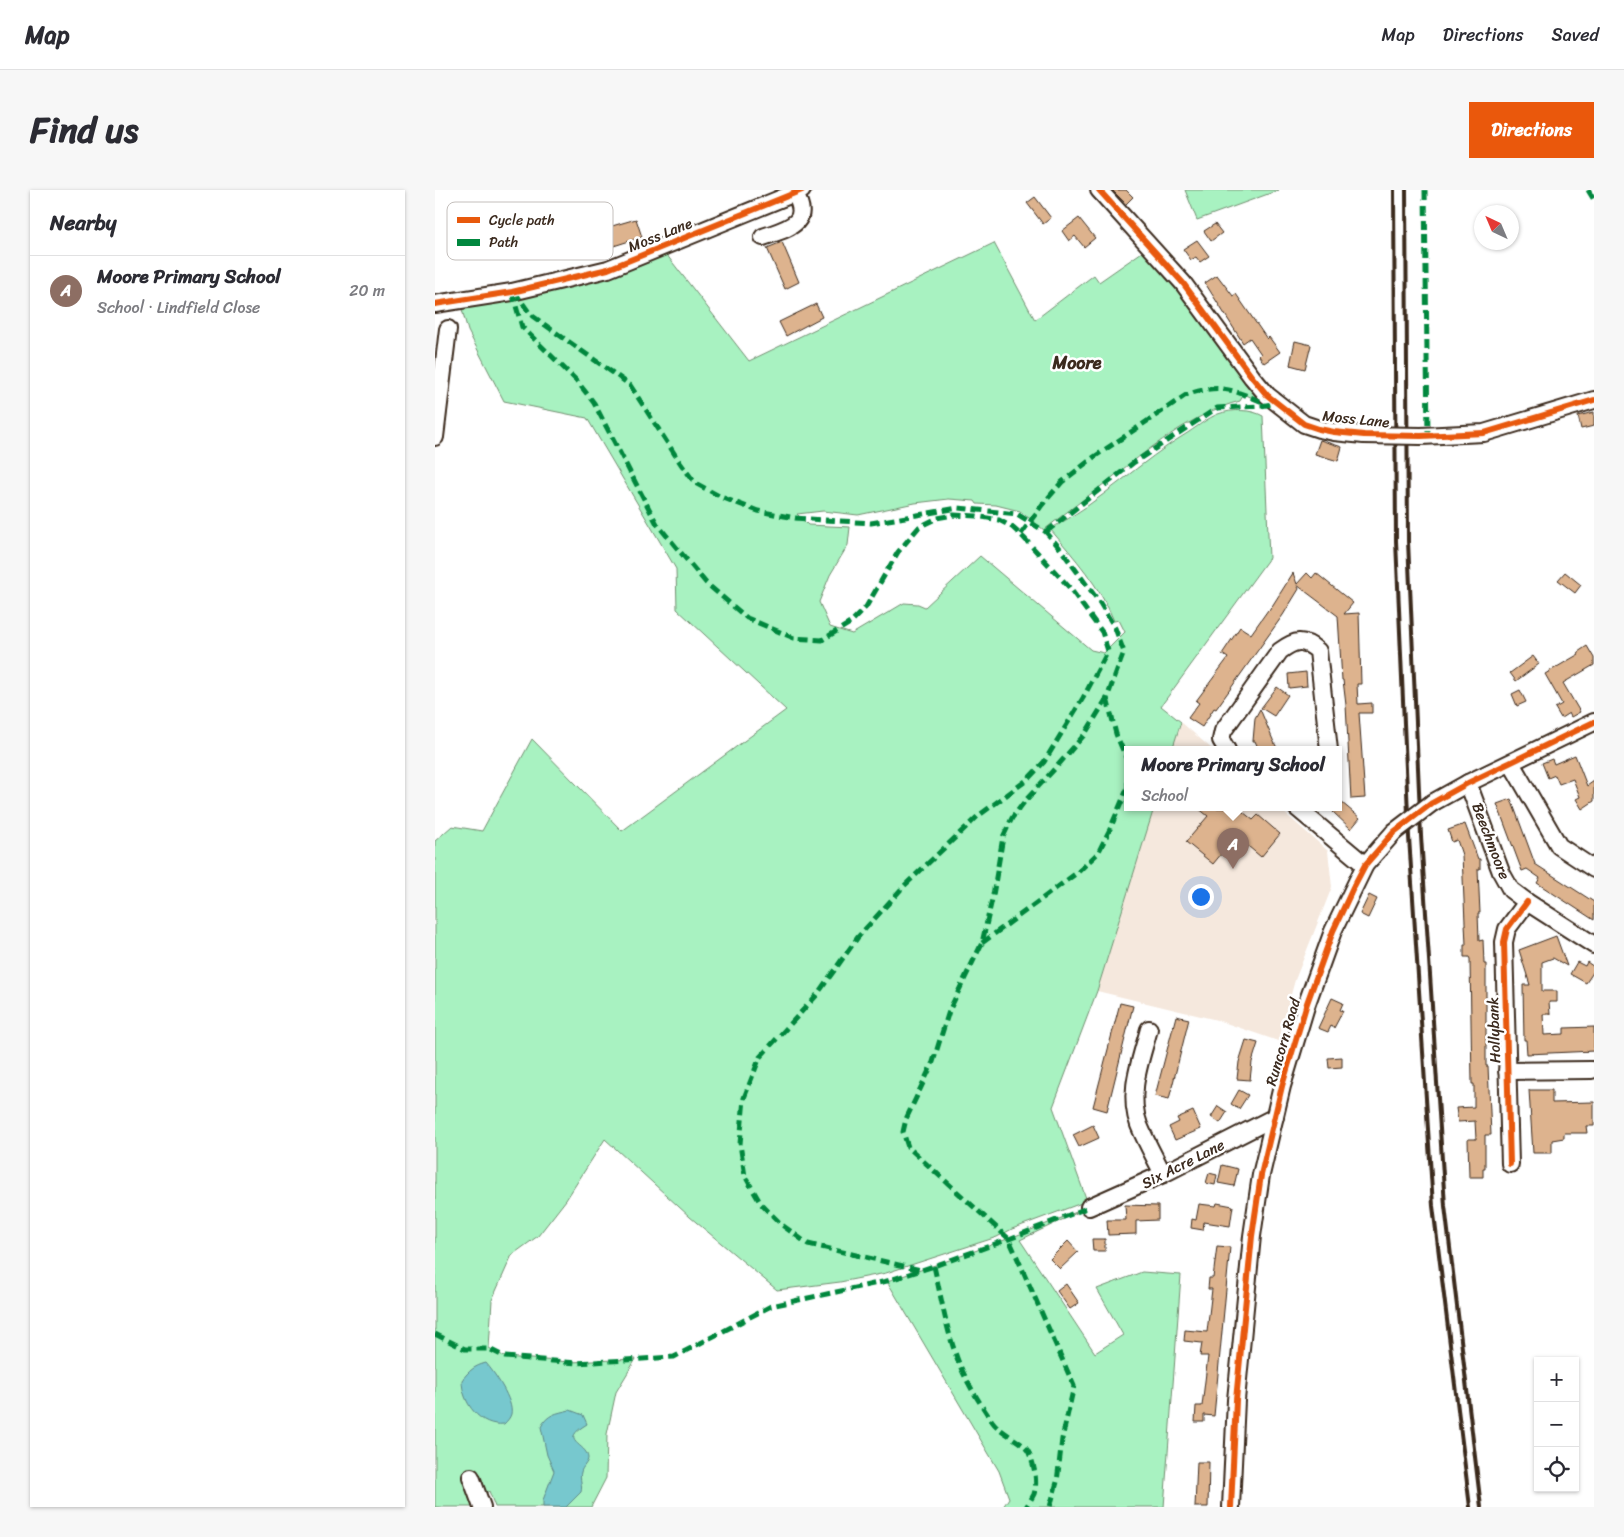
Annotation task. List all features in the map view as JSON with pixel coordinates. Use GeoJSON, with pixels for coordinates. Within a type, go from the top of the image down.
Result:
{"type":"FeatureCollection","features":[{"type":"Feature","properties":{"kind":"street","name":"Moss Lane"},"geometry":{"type":"LineString","coordinates":[[1099,190],[1183,283],[1267,396],[1304,424],[1327,431],[1364,435],[1421,436],[1484,433],[1594,400]]}},
{"type":"Feature","properties":{"kind":"street","name":"Moss Lane"},"geometry":{"type":"LineString","coordinates":[[441,303],[512,292],[608,269],[798,192]]}},
{"type":"Feature","properties":{"kind":"street"},"geometry":{"type":"LineString","coordinates":[[763,238],[793,226],[798,220],[801,212],[798,192]]}},
{"type":"Feature","properties":{"kind":"street"},"geometry":{"type":"LineString","coordinates":[[435,437],[441,303]]}},
{"type":"Feature","properties":{"kind":"street"},"geometry":{"type":"LineString","coordinates":[[1225,746],[1221,740],[1223,731],[1280,651],[1289,644],[1301,641],[1319,651],[1329,746]]}},
{"type":"Feature","properties":{"kind":"street","name":"Runcorn Road"},"geometry":{"type":"LineString","coordinates":[[1231,1507],[1236,1400],[1252,1236],[1261,1175],[1307,1003],[1333,931],[1365,865],[1394,832],[1432,803],[1594,722]]}},
{"type":"Feature","properties":{"kind":"street"},"geometry":{"type":"LineString","coordinates":[[1511,763],[1559,846],[1594,868]]}},
{"type":"Feature","properties":{"kind":"street","name":"Beechmoore"},"geometry":{"type":"LineString","coordinates":[[1469,783],[1501,872],[1511,890],[1594,945]]}},
{"type":"Feature","properties":{"kind":"street"},"geometry":{"type":"LineString","coordinates":[[1305,811],[1365,865]]}},
{"type":"Feature","properties":{"kind":"street","name":"Hollybank"},"geometry":{"type":"LineString","coordinates":[[1510,1164],[1503,942],[1507,928],[1527,902]]}},
{"type":"Feature","properties":{"kind":"street"},"geometry":{"type":"LineString","coordinates":[[1149,1030],[1135,1080],[1135,1103],[1139,1124],[1163,1174]]}},
{"type":"Feature","properties":{"kind":"street","name":"Hollybank"},"geometry":{"type":"LineString","coordinates":[[1507,1071],[1593,1070]]}},
{"type":"Feature","properties":{"kind":"street","name":"Six Acre Lane"},"geometry":{"type":"LineString","coordinates":[[1089,1207],[1163,1174],[1275,1117]]}},
{"type":"Feature","properties":{"kind":"street"},"geometry":{"type":"LineString","coordinates":[[471,1477],[482,1507]]}},
{"type":"Feature","properties":{"kind":"shaded area"},"geometry":{"type":"Polygon","coordinates":[[[1181,722],[1208,746],[1173,746],[1181,722]]]}},
{"type":"Feature","properties":{"kind":"shaded area"},"geometry":{"type":"Polygon","coordinates":[[[1153,811],[1282,811],[1328,851],[1332,887],[1295,980],[1278,1041],[1217,1020],[1097,991],[1153,811]]]}},
{"type":"Feature","properties":{"kind":"green space"},"geometry":{"type":"Polygon","coordinates":[[[1185,190],[1279,190],[1197,220],[1185,190]]]}},
{"type":"Feature","properties":{"kind":"green space"},"geometry":{"type":"Polygon","coordinates":[[[994,243],[1035,320],[1094,275],[1099,282],[1145,250],[1256,390],[1257,400],[1244,394],[1240,401],[1205,414],[1171,434],[1138,457],[1044,530],[1020,511],[996,505],[977,504],[975,501],[949,499],[915,503],[858,515],[823,511],[797,514],[808,525],[850,527],[848,545],[830,575],[819,602],[830,627],[852,634],[904,603],[918,604],[925,607],[980,556],[1091,650],[1104,653],[1125,632],[1119,620],[1114,621],[1086,572],[1050,529],[1103,495],[1171,443],[1223,412],[1247,411],[1263,416],[1269,558],[1161,706],[1181,722],[1173,746],[1124,746],[1124,811],[1153,811],[1097,991],[1053,1107],[1087,1201],[1012,1229],[997,1237],[886,1273],[840,1282],[777,1290],[690,1217],[605,1139],[566,1200],[538,1236],[512,1255],[492,1300],[489,1348],[505,1357],[570,1362],[636,1359],[616,1392],[607,1434],[606,1478],[591,1507],[495,1507],[489,1491],[472,1503],[473,1507],[435,1507],[435,841],[452,826],[482,831],[532,739],[622,831],[786,710],[677,609],[676,569],[587,418],[504,401],[468,331],[461,306],[586,281],[666,254],[749,361],[994,243]]]}},
{"type":"Feature","properties":{"kind":"green space"},"geometry":{"type":"Polygon","coordinates":[[[1089,1207],[1020,1240],[1095,1353],[1123,1335],[1097,1289],[1142,1272],[1181,1275],[1164,1507],[1003,1507],[1009,1498],[999,1471],[887,1281],[989,1246],[1089,1207]]]}},
{"type":"Feature","properties":{"kind":"water"},"geometry":{"type":"Polygon","coordinates":[[[486,1363],[507,1395],[511,1408],[511,1414],[504,1424],[487,1422],[474,1412],[465,1397],[462,1380],[472,1369],[486,1363]]]}},
{"type":"Feature","properties":{"kind":"water"},"geometry":{"type":"Polygon","coordinates":[[[570,1410],[583,1415],[587,1424],[574,1435],[574,1439],[588,1458],[581,1472],[581,1492],[566,1507],[543,1507],[543,1500],[554,1471],[547,1455],[541,1427],[549,1417],[570,1410]]]}},
{"type":"Feature","properties":{"kind":"building"},"geometry":{"type":"Polygon","coordinates":[[[1112,190],[1126,190],[1133,197],[1126,204],[1112,190]]]}},
{"type":"Feature","properties":{"kind":"building"},"geometry":{"type":"Polygon","coordinates":[[[1035,197],[1051,218],[1043,224],[1027,203],[1035,197]]]}},
{"type":"Feature","properties":{"kind":"building"},"geometry":{"type":"Polygon","coordinates":[[[1079,218],[1095,238],[1084,247],[1075,236],[1069,241],[1062,231],[1079,218]]]}},
{"type":"Feature","properties":{"kind":"building"},"geometry":{"type":"Polygon","coordinates":[[[636,219],[642,237],[613,246],[613,226],[636,219]]]}},
{"type":"Feature","properties":{"kind":"building"},"geometry":{"type":"Polygon","coordinates":[[[1215,224],[1222,233],[1211,241],[1204,231],[1215,224]]]}},
{"type":"Feature","properties":{"kind":"building"},"geometry":{"type":"Polygon","coordinates":[[[1197,240],[1209,256],[1200,262],[1196,257],[1191,260],[1183,249],[1197,240]]]}},
{"type":"Feature","properties":{"kind":"building"},"geometry":{"type":"Polygon","coordinates":[[[782,242],[799,282],[785,289],[767,248],[782,242]]]}},
{"type":"Feature","properties":{"kind":"building"},"geometry":{"type":"Polygon","coordinates":[[[1217,275],[1233,296],[1236,294],[1267,339],[1269,337],[1280,352],[1264,363],[1259,356],[1261,354],[1250,338],[1243,343],[1205,283],[1217,275]]]}},
{"type":"Feature","properties":{"kind":"building"},"geometry":{"type":"Polygon","coordinates":[[[816,304],[822,317],[786,336],[779,322],[816,304]]]}},
{"type":"Feature","properties":{"kind":"building"},"geometry":{"type":"Polygon","coordinates":[[[1295,341],[1311,345],[1305,369],[1290,365],[1295,341]]]}},
{"type":"Feature","properties":{"kind":"building"},"geometry":{"type":"Polygon","coordinates":[[[1594,412],[1594,426],[1581,429],[1578,416],[1594,412]]]}},
{"type":"Feature","properties":{"kind":"building"},"geometry":{"type":"Polygon","coordinates":[[[1320,440],[1342,447],[1338,461],[1315,454],[1320,440]]]}},
{"type":"Feature","properties":{"kind":"building"},"geometry":{"type":"Polygon","coordinates":[[[1565,572],[1581,585],[1575,593],[1558,580],[1565,572]]]}},
{"type":"Feature","properties":{"kind":"building"},"geometry":{"type":"Polygon","coordinates":[[[1293,573],[1297,584],[1307,573],[1312,578],[1316,573],[1353,603],[1344,614],[1359,613],[1361,684],[1357,684],[1358,704],[1372,703],[1372,713],[1359,713],[1365,798],[1351,799],[1346,705],[1342,680],[1338,616],[1297,585],[1299,589],[1283,615],[1202,727],[1188,718],[1199,703],[1196,701],[1228,658],[1222,654],[1240,627],[1251,634],[1269,611],[1293,573]]]}},
{"type":"Feature","properties":{"kind":"building"},"geometry":{"type":"Polygon","coordinates":[[[1587,646],[1594,658],[1594,665],[1563,683],[1580,712],[1571,717],[1569,713],[1561,718],[1555,708],[1562,704],[1545,674],[1579,654],[1578,652],[1587,646]]]}},
{"type":"Feature","properties":{"kind":"building"},"geometry":{"type":"Polygon","coordinates":[[[1533,656],[1539,664],[1516,681],[1510,673],[1533,656]]]}},
{"type":"Feature","properties":{"kind":"building"},"geometry":{"type":"Polygon","coordinates":[[[1306,672],[1307,686],[1289,688],[1288,674],[1306,672]]]}},
{"type":"Feature","properties":{"kind":"building"},"geometry":{"type":"Polygon","coordinates":[[[1277,687],[1288,695],[1274,716],[1261,708],[1277,687]]]}},
{"type":"Feature","properties":{"kind":"building"},"geometry":{"type":"Polygon","coordinates":[[[1520,690],[1526,702],[1517,706],[1512,694],[1520,690]]]}},
{"type":"Feature","properties":{"kind":"building"},"geometry":{"type":"Polygon","coordinates":[[[1260,709],[1276,746],[1257,746],[1255,741],[1253,741],[1255,718],[1260,709]]]}},
{"type":"Feature","properties":{"kind":"building"},"geometry":{"type":"Polygon","coordinates":[[[1575,755],[1587,786],[1594,781],[1594,801],[1582,809],[1576,799],[1580,797],[1573,779],[1559,784],[1555,775],[1548,778],[1542,763],[1552,759],[1554,764],[1575,755]]]}},
{"type":"Feature","properties":{"kind":"building"},"geometry":{"type":"Polygon","coordinates":[[[1511,799],[1535,864],[1594,902],[1594,920],[1537,883],[1540,878],[1527,869],[1522,871],[1497,804],[1511,799]]]}},
{"type":"Feature","properties":{"kind":"building"},"geometry":{"type":"Polygon","coordinates":[[[1342,803],[1360,818],[1351,829],[1333,812],[1342,811],[1342,803]]]}},
{"type":"Feature","properties":{"kind":"building"},"geometry":{"type":"Polygon","coordinates":[[[1202,811],[1242,811],[1253,820],[1258,815],[1280,834],[1261,857],[1236,836],[1213,864],[1186,842],[1208,816],[1202,811]]]}},
{"type":"Feature","properties":{"kind":"building"},"geometry":{"type":"Polygon","coordinates":[[[1465,824],[1478,859],[1480,859],[1480,869],[1478,869],[1479,941],[1483,940],[1484,964],[1486,964],[1486,1066],[1488,1066],[1491,1135],[1485,1135],[1485,1169],[1483,1169],[1483,1177],[1469,1177],[1468,1139],[1476,1139],[1475,1121],[1458,1122],[1456,1108],[1474,1107],[1470,959],[1469,957],[1464,957],[1464,945],[1466,945],[1462,855],[1457,840],[1452,842],[1448,830],[1465,824]]]}},
{"type":"Feature","properties":{"kind":"building"},"geometry":{"type":"Polygon","coordinates":[[[1369,895],[1377,899],[1368,918],[1360,914],[1369,895]]]}},
{"type":"Feature","properties":{"kind":"building"},"geometry":{"type":"Polygon","coordinates":[[[1556,936],[1567,966],[1553,958],[1542,962],[1542,991],[1557,991],[1557,1002],[1549,1002],[1550,1014],[1543,1014],[1544,1035],[1564,1034],[1564,1028],[1594,1027],[1594,1051],[1527,1054],[1526,1040],[1524,1040],[1523,985],[1530,985],[1519,950],[1556,936]]]}},
{"type":"Feature","properties":{"kind":"building"},"geometry":{"type":"Polygon","coordinates":[[[1577,962],[1585,966],[1587,962],[1594,967],[1594,971],[1586,983],[1570,974],[1577,962]]]}},
{"type":"Feature","properties":{"kind":"building"},"geometry":{"type":"Polygon","coordinates":[[[1332,998],[1343,1003],[1340,1010],[1343,1011],[1334,1028],[1331,1026],[1328,1032],[1318,1028],[1332,998]]]}},
{"type":"Feature","properties":{"kind":"building"},"geometry":{"type":"Polygon","coordinates":[[[1120,1003],[1133,1006],[1107,1111],[1093,1107],[1120,1003]]]}},
{"type":"Feature","properties":{"kind":"building"},"geometry":{"type":"Polygon","coordinates":[[[1176,1016],[1189,1019],[1169,1099],[1155,1096],[1176,1016]]]}},
{"type":"Feature","properties":{"kind":"building"},"geometry":{"type":"Polygon","coordinates":[[[1246,1040],[1258,1043],[1252,1062],[1250,1080],[1237,1079],[1239,1062],[1246,1040]]]}},
{"type":"Feature","properties":{"kind":"building"},"geometry":{"type":"Polygon","coordinates":[[[1342,1057],[1342,1067],[1329,1068],[1328,1058],[1342,1057]]]}},
{"type":"Feature","properties":{"kind":"building"},"geometry":{"type":"Polygon","coordinates":[[[1239,1090],[1248,1095],[1239,1109],[1231,1104],[1239,1090]]]}},
{"type":"Feature","properties":{"kind":"building"},"geometry":{"type":"Polygon","coordinates":[[[1529,1090],[1552,1090],[1552,1103],[1594,1102],[1594,1126],[1586,1126],[1587,1133],[1564,1133],[1564,1138],[1552,1140],[1552,1153],[1533,1153],[1529,1090]]]}},
{"type":"Feature","properties":{"kind":"building"},"geometry":{"type":"Polygon","coordinates":[[[1218,1106],[1227,1112],[1220,1123],[1211,1117],[1218,1106]]]}},
{"type":"Feature","properties":{"kind":"building"},"geometry":{"type":"Polygon","coordinates":[[[1193,1111],[1201,1129],[1175,1140],[1169,1127],[1179,1122],[1177,1118],[1193,1111]]]}},
{"type":"Feature","properties":{"kind":"building"},"geometry":{"type":"Polygon","coordinates":[[[1093,1125],[1099,1138],[1079,1147],[1073,1135],[1093,1125]]]}},
{"type":"Feature","properties":{"kind":"building"},"geometry":{"type":"Polygon","coordinates":[[[1222,1165],[1238,1169],[1234,1186],[1218,1183],[1222,1165]]]}},
{"type":"Feature","properties":{"kind":"building"},"geometry":{"type":"Polygon","coordinates":[[[1209,1173],[1217,1175],[1215,1185],[1206,1183],[1209,1173]]]}},
{"type":"Feature","properties":{"kind":"building"},"geometry":{"type":"Polygon","coordinates":[[[1217,1203],[1233,1206],[1230,1226],[1204,1222],[1203,1230],[1191,1228],[1192,1219],[1196,1220],[1199,1204],[1216,1206],[1217,1203]]]}},
{"type":"Feature","properties":{"kind":"building"},"geometry":{"type":"Polygon","coordinates":[[[1125,1205],[1158,1206],[1158,1220],[1136,1221],[1136,1234],[1108,1235],[1107,1220],[1126,1220],[1125,1205]]]}},
{"type":"Feature","properties":{"kind":"building"},"geometry":{"type":"Polygon","coordinates":[[[1092,1239],[1105,1239],[1105,1251],[1093,1251],[1092,1239]]]}},
{"type":"Feature","properties":{"kind":"building"},"geometry":{"type":"Polygon","coordinates":[[[1068,1241],[1078,1252],[1060,1269],[1050,1259],[1068,1241]]]}},
{"type":"Feature","properties":{"kind":"building"},"geometry":{"type":"Polygon","coordinates":[[[1217,1246],[1230,1247],[1214,1416],[1204,1415],[1204,1422],[1195,1422],[1196,1406],[1202,1406],[1208,1356],[1200,1356],[1202,1343],[1184,1341],[1185,1330],[1207,1332],[1212,1289],[1208,1289],[1209,1278],[1213,1278],[1217,1246]]]}},
{"type":"Feature","properties":{"kind":"building"},"geometry":{"type":"Polygon","coordinates":[[[1066,1284],[1079,1303],[1070,1309],[1057,1291],[1066,1284]]]}},
{"type":"Feature","properties":{"kind":"building"},"geometry":{"type":"Polygon","coordinates":[[[1197,1462],[1209,1462],[1208,1507],[1195,1507],[1197,1462]]]}},
{"type":"Feature","properties":{"kind":"railway"},"geometry":{"type":"LineString","coordinates":[[1394,190],[1396,541],[1409,837],[1433,1206],[1470,1507]]}},
{"type":"Feature","properties":{"kind":"railway"},"geometry":{"type":"LineString","coordinates":[[1406,190],[1408,541],[1421,836],[1445,1206],[1481,1507]]}},
{"type":"Feature","properties":{"kind":"marked path"},"geometry":{"type":"LineString","coordinates":[[1425,190],[1428,436]]}},
{"type":"Feature","properties":{"kind":"marked path"},"geometry":{"type":"LineString","coordinates":[[1588,190],[1594,200]]}},
{"type":"Feature","properties":{"kind":"marked path"},"geometry":{"type":"LineString","coordinates":[[514,291],[531,315],[630,385],[695,483],[721,497],[758,511],[795,518],[871,523],[958,508],[1017,514],[1046,532],[1059,547],[1100,603],[1115,628],[1124,652],[1107,698],[1085,734],[1012,818],[1003,837],[982,943],[949,1011],[933,1062],[906,1119],[903,1132],[908,1147],[1009,1239],[1074,1386],[1062,1439],[1057,1482],[1050,1507]]}},
{"type":"Feature","properties":{"kind":"marked path"},"geometry":{"type":"LineString","coordinates":[[512,292],[522,327],[577,381],[594,403],[657,524],[706,583],[747,618],[794,638],[822,640],[850,623],[866,607],[898,552],[919,527],[937,518],[954,515],[999,520],[1012,527],[1069,587],[1102,632],[1108,651],[1083,698],[1044,762],[1027,780],[978,816],[904,886],[858,937],[816,996],[760,1057],[744,1098],[740,1144],[745,1176],[761,1204],[782,1225],[808,1244],[921,1270]]}},
{"type":"Feature","properties":{"kind":"marked path"},"geometry":{"type":"LineString","coordinates":[[1021,534],[1062,482],[1094,457],[1186,395],[1207,389],[1231,390],[1260,401],[1267,395]]}},
{"type":"Feature","properties":{"kind":"marked path"},"geometry":{"type":"LineString","coordinates":[[1046,532],[1133,463],[1217,408],[1261,406],[1277,403]]}},
{"type":"Feature","properties":{"kind":"marked path"},"geometry":{"type":"LineString","coordinates":[[1107,698],[1116,734],[1124,753]]}},
{"type":"Feature","properties":{"kind":"marked path"},"geometry":{"type":"LineString","coordinates":[[982,943],[1078,872],[1098,853],[1124,796]]}},
{"type":"Feature","properties":{"kind":"marked path"},"geometry":{"type":"LineString","coordinates":[[435,1334],[465,1349],[489,1349],[505,1357],[577,1363],[674,1357],[771,1306],[887,1281],[1009,1239],[1089,1207]]}},
{"type":"Feature","properties":{"kind":"marked path"},"geometry":{"type":"LineString","coordinates":[[934,1266],[950,1335],[964,1374],[977,1399],[996,1426],[1023,1445],[1031,1457],[1036,1484],[1034,1494],[1026,1507]]}},
{"type":"Feature","properties":{"kind":"cycle path"},"geometry":{"type":"LineString","coordinates":[[435,304],[512,292],[608,269],[802,190]]}},
{"type":"Feature","properties":{"kind":"cycle path"},"geometry":{"type":"LineString","coordinates":[[1099,190],[1183,283],[1267,395],[1304,424],[1334,432],[1364,435],[1421,436],[1484,433],[1594,400]]}},
{"type":"Feature","properties":{"kind":"cycle path"},"geometry":{"type":"LineString","coordinates":[[1231,1507],[1236,1400],[1252,1236],[1261,1175],[1282,1086],[1307,1003],[1333,931],[1365,865],[1394,832],[1432,803],[1468,783],[1594,722]]}},
{"type":"Feature","properties":{"kind":"cycle path"},"geometry":{"type":"LineString","coordinates":[[1510,1164],[1504,942],[1507,929],[1527,902]]}},
{"type":"Feature","properties":{"kind":"place","name":"Moore Primary School"},"geometry":{"type":"Point","coordinates":[1233,869]}},
{"type":"Feature","properties":{"kind":"district","name":"Moore"},"geometry":{"type":"Point","coordinates":[1077,363]}}]}
